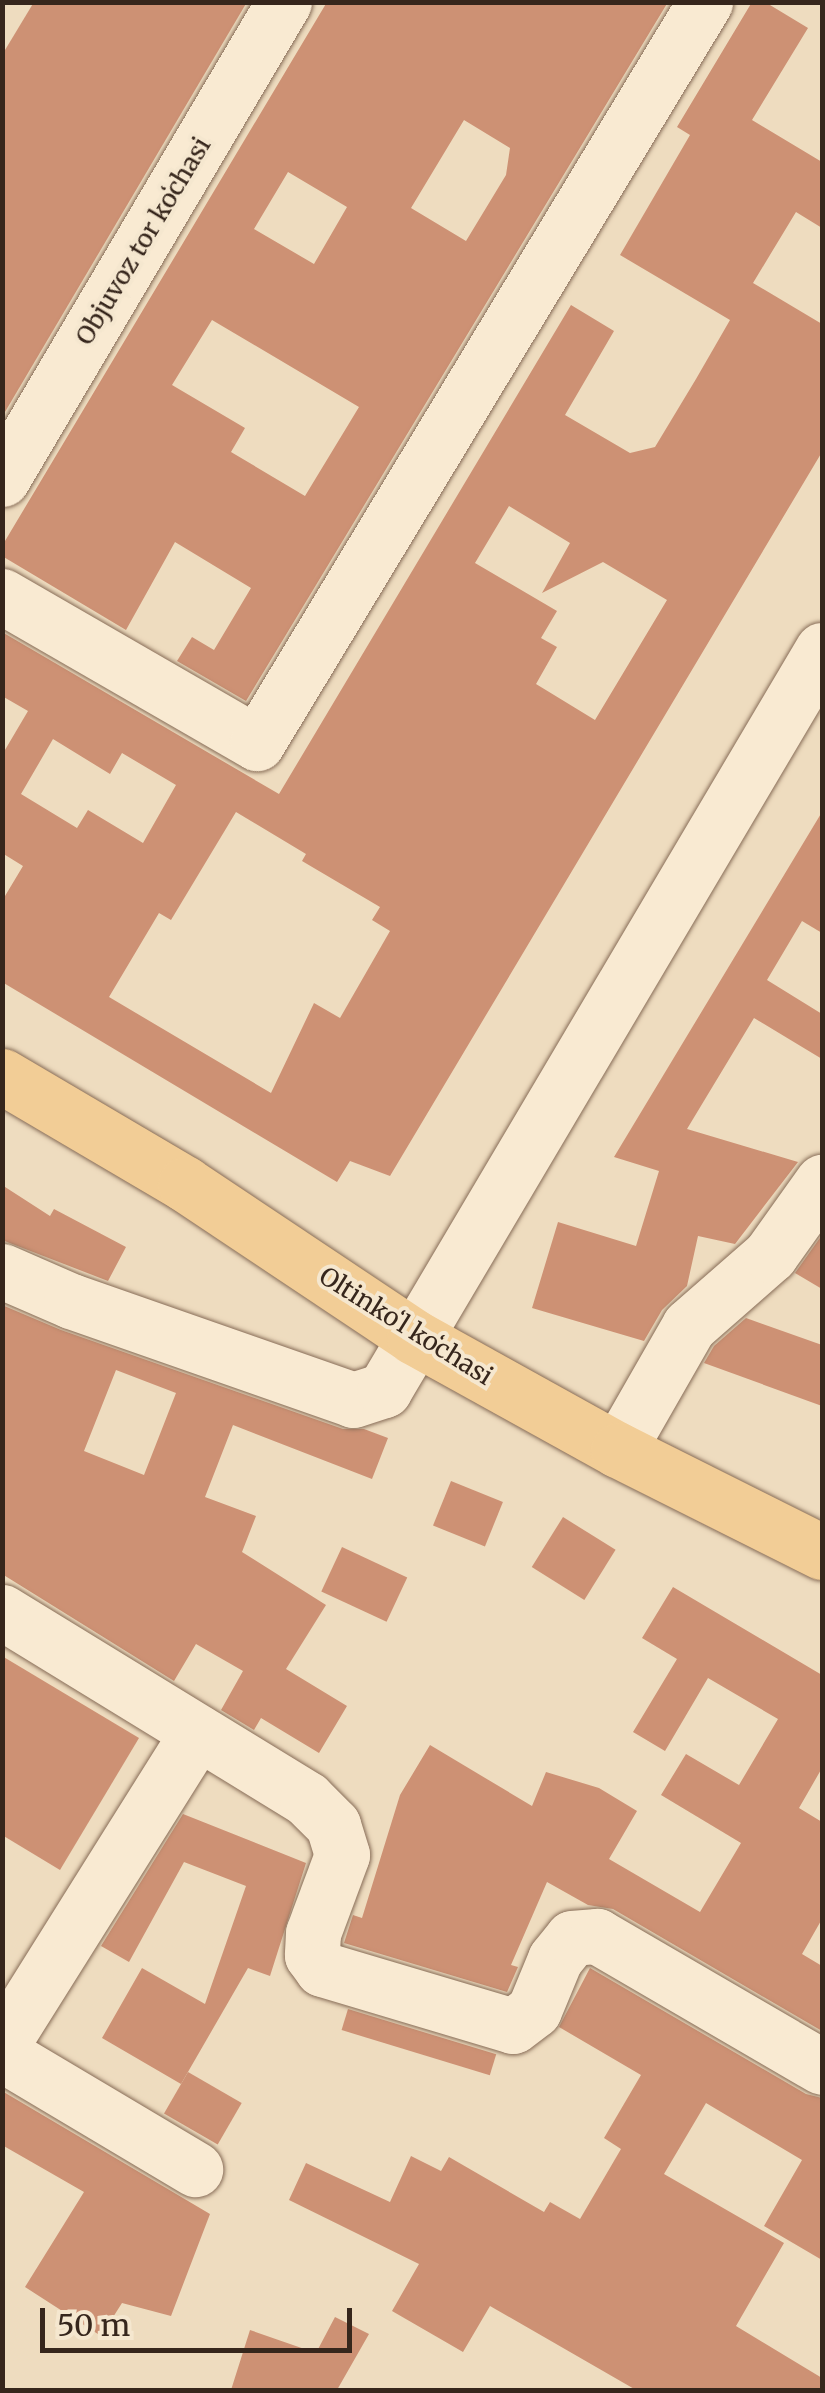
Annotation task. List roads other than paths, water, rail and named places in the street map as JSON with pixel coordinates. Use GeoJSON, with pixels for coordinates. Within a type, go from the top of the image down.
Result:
{"type":"FeatureCollection","features":[{"type":"Feature","properties":{"kind":"main road","name":"Oltinkoʻl koʻchasi"},"geometry":{"type":"LineString","coordinates":[[2,1076],[185,1184],[414,1337],[618,1450],[822,1552]]}},
{"type":"Feature","properties":{"kind":"street","name":"Objuvoz tor koʻchasi"},"geometry":{"type":"LineString","coordinates":[[2,479],[284,2]]}},
{"type":"Feature","properties":{"kind":"street"},"geometry":{"type":"LineString","coordinates":[[2,596],[257,743],[705,2]]}},
{"type":"Feature","properties":{"kind":"street"},"geometry":{"type":"LineString","coordinates":[[2,1271],[123,1321],[353,1400],[384,1390],[822,650]]}},
{"type":"Feature","properties":{"kind":"street"},"geometry":{"type":"LineString","coordinates":[[618,1450],[689,1326],[770,1256],[822,1182]]}},
{"type":"Feature","properties":{"kind":"street"},"geometry":{"type":"LineString","coordinates":[[2,1612],[307,1799],[333,1825],[342,1855],[313,1933],[312,1955],[322,1969],[514,2026],[534,2010],[555,1959],[572,1938],[598,1936],[822,2067]]}},
{"type":"Feature","properties":{"kind":"street"},"geometry":{"type":"LineString","coordinates":[[2,2044],[198,1732]]}},
{"type":"Feature","properties":{"kind":"street"},"geometry":{"type":"LineString","coordinates":[[2,2054],[196,2169]]}}]}
